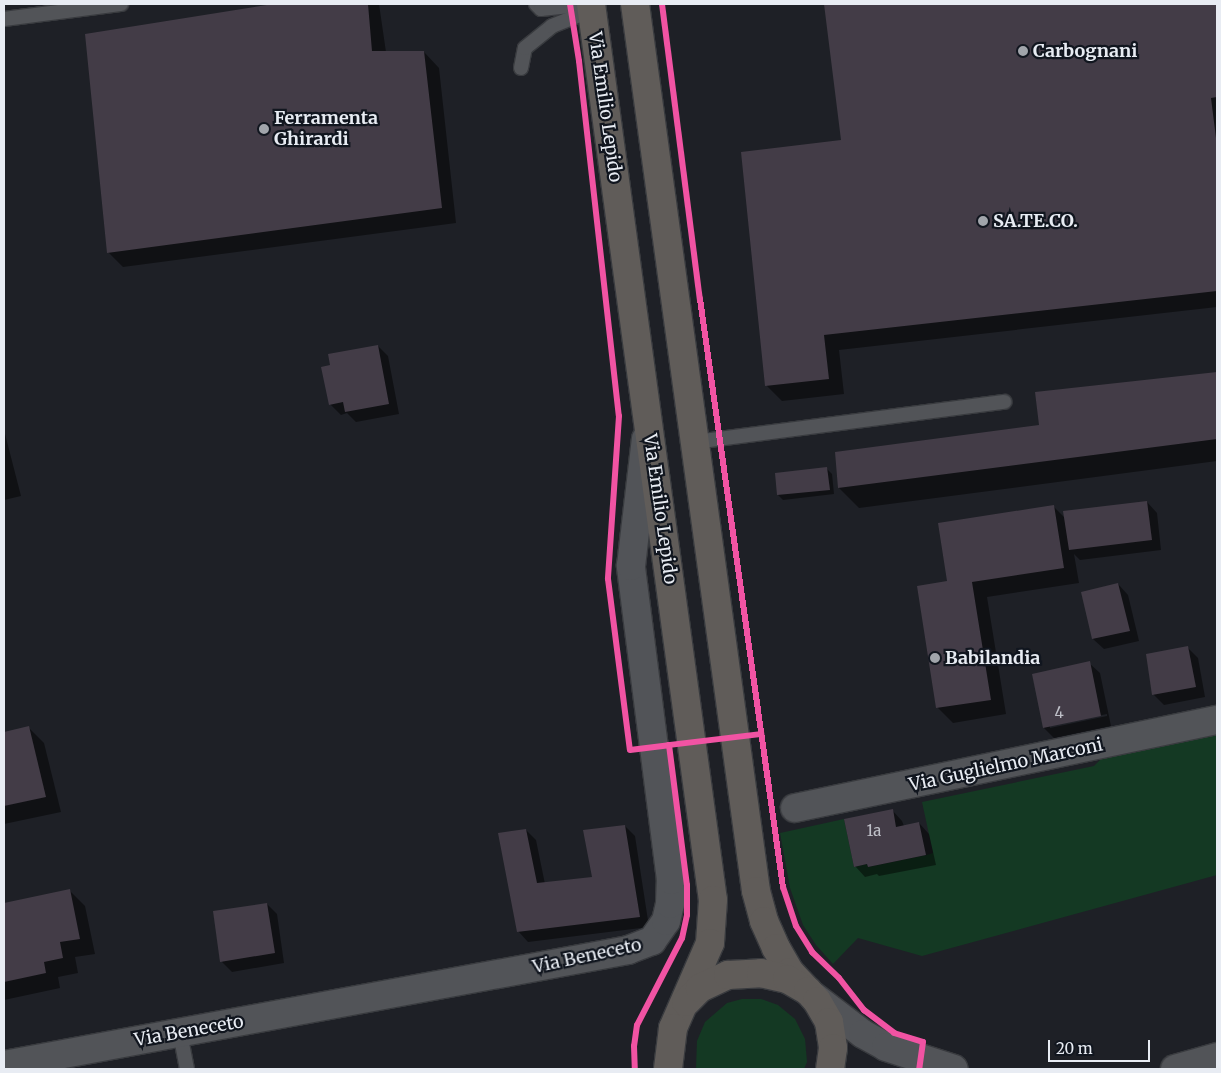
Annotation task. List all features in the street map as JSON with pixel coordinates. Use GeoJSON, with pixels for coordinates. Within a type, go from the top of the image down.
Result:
{"type":"FeatureCollection","features":[{"type":"Feature","properties":{"kind":"main road"},"geometry":{"type":"LineString","coordinates":[[636,4],[756,891],[764,921],[776,948],[790,972],[817,1001],[829,1022],[833,1048],[830,1069]]}},
{"type":"Feature","properties":{"kind":"main road","name":"Via Emilio Lepido"},"geometry":{"type":"LineString","coordinates":[[592,7],[713,900],[710,943],[677,1018],[668,1069]]}},
{"type":"Feature","properties":{"kind":"main road"},"geometry":{"type":"LineString","coordinates":[[677,1018],[700,988],[718,978],[738,972],[774,975],[787,979],[808,992]]}},
{"type":"Feature","properties":{"kind":"street","name":"Via Beneceto"},"geometry":{"type":"LineString","coordinates":[[4,1065],[628,950],[645,945],[657,936],[668,913],[671,880],[631,566],[644,455],[646,419],[644,394]]}},
{"type":"Feature","properties":{"kind":"street","name":"Via Guglielmo Marconi"},"geometry":{"type":"LineString","coordinates":[[795,808],[1217,720]]}},
{"type":"Feature","properties":{"kind":"street"},"geometry":{"type":"LineString","coordinates":[[808,992],[863,1034],[886,1047],[954,1069]]}},
{"type":"Feature","properties":{"kind":"street"},"geometry":{"type":"LineString","coordinates":[[1175,1069],[1217,1057]]}},
{"type":"Feature","properties":{"kind":"lane"},"geometry":{"type":"LineString","coordinates":[[4,19],[121,4]]}},
{"type":"Feature","properties":{"kind":"lane"},"geometry":{"type":"LineString","coordinates":[[536,4],[540,9],[570,6],[592,7]]}},
{"type":"Feature","properties":{"kind":"lane"},"geometry":{"type":"LineString","coordinates":[[521,68],[525,48],[552,26],[592,7]]}},
{"type":"Feature","properties":{"kind":"lane"},"geometry":{"type":"LineString","coordinates":[[695,442],[1004,402]]}},
{"type":"Feature","properties":{"kind":"lane"},"geometry":{"type":"LineString","coordinates":[[180,1033],[187,1069]]}},
{"type":"Feature","properties":{"kind":"green space"},"geometry":{"type":"Polygon","coordinates":[[[1217,733],[1217,875],[922,956],[858,938],[833,964],[816,945],[803,925],[790,888],[780,833],[844,819],[854,867],[867,864],[868,867],[927,855],[933,853],[922,802],[1094,766],[1101,759],[1217,733]]]}},
{"type":"Feature","properties":{"kind":"green space"},"geometry":{"type":"Polygon","coordinates":[[[742,999],[761,999],[778,1005],[795,1019],[805,1039],[807,1062],[804,1069],[696,1069],[697,1041],[705,1022],[727,1003],[742,999]]]}},
{"type":"Feature","properties":{"kind":"building","name":"Ferramenta Ghirardi"},"geometry":{"type":"Polygon","coordinates":[[[273,4],[368,4],[372,51],[424,51],[442,208],[107,253],[85,34],[273,4]]]}},
{"type":"Feature","properties":{"kind":"building","name":"SA.TE.CO."},"geometry":{"type":"Polygon","coordinates":[[[824,4],[1217,4],[1217,97],[1211,98],[1217,146],[1217,291],[824,335],[829,379],[765,386],[741,152],[841,140],[824,4]]]}},
{"type":"Feature","properties":{"kind":"building"},"geometry":{"type":"Polygon","coordinates":[[[378,345],[389,404],[345,412],[343,402],[329,405],[321,367],[330,365],[328,354],[378,345]]]}},
{"type":"Feature","properties":{"kind":"building"},"geometry":{"type":"Polygon","coordinates":[[[1217,372],[1217,439],[838,488],[835,452],[1039,425],[1035,392],[1217,372]]]}},
{"type":"Feature","properties":{"kind":"building"},"geometry":{"type":"Polygon","coordinates":[[[827,467],[830,490],[777,495],[775,473],[827,467]]]}},
{"type":"Feature","properties":{"kind":"building"},"geometry":{"type":"Polygon","coordinates":[[[1147,501],[1152,540],[1069,550],[1063,511],[1147,501]]]}},
{"type":"Feature","properties":{"kind":"building"},"geometry":{"type":"Polygon","coordinates":[[[1054,505],[1064,568],[972,582],[991,700],[936,708],[917,586],[947,581],[938,523],[1054,505]]]}},
{"type":"Feature","properties":{"kind":"building"},"geometry":{"type":"Polygon","coordinates":[[[1118,583],[1130,631],[1092,639],[1081,592],[1118,583]]]}},
{"type":"Feature","properties":{"kind":"building"},"geometry":{"type":"Polygon","coordinates":[[[1188,646],[1196,687],[1152,695],[1146,654],[1188,646]]]}},
{"type":"Feature","properties":{"kind":"building"},"geometry":{"type":"Polygon","coordinates":[[[1090,661],[1101,716],[1043,728],[1032,674],[1090,661]]]}},
{"type":"Feature","properties":{"kind":"building"},"geometry":{"type":"Polygon","coordinates":[[[29,726],[46,797],[4,806],[4,732],[29,726]]]}},
{"type":"Feature","properties":{"kind":"building"},"geometry":{"type":"Polygon","coordinates":[[[893,809],[896,827],[919,822],[926,855],[868,867],[867,864],[854,867],[844,819],[893,809]]]}},
{"type":"Feature","properties":{"kind":"building"},"geometry":{"type":"Polygon","coordinates":[[[625,825],[640,917],[517,932],[498,833],[526,829],[537,883],[592,877],[583,830],[625,825]]]}},
{"type":"Feature","properties":{"kind":"building"},"geometry":{"type":"Polygon","coordinates":[[[70,889],[80,939],[60,942],[63,958],[44,962],[46,973],[4,982],[4,903],[70,889]]]}},
{"type":"Feature","properties":{"kind":"building"},"geometry":{"type":"Polygon","coordinates":[[[267,903],[275,953],[220,962],[213,911],[267,903]]]}},
{"type":"Feature","properties":{"kind":"cycle path"},"geometry":{"type":"LineString","coordinates":[[570,4],[579,61],[619,416],[608,579],[630,750],[669,745],[687,885],[687,915],[682,938],[637,1025],[634,1046],[635,1069]]}},
{"type":"Feature","properties":{"kind":"cycle path"},"geometry":{"type":"LineString","coordinates":[[662,4],[700,299],[783,887],[796,926],[812,952],[839,978],[864,1010],[894,1033],[923,1042],[919,1069]]}},
{"type":"Feature","properties":{"kind":"cycle path"},"geometry":{"type":"LineString","coordinates":[[669,745],[761,734]]}},
{"type":"Feature","properties":{"kind":"place","name":"Carbognani"},"geometry":{"type":"Point","coordinates":[1023,51]}},
{"type":"Feature","properties":{"kind":"place","name":"Ferramenta Ghirardi"},"geometry":{"type":"Point","coordinates":[264,129]}},
{"type":"Feature","properties":{"kind":"place","name":"SA.TE.CO."},"geometry":{"type":"Point","coordinates":[983,221]}},
{"type":"Feature","properties":{"kind":"place","name":"Babilandia"},"geometry":{"type":"Point","coordinates":[935,658]}}]}
